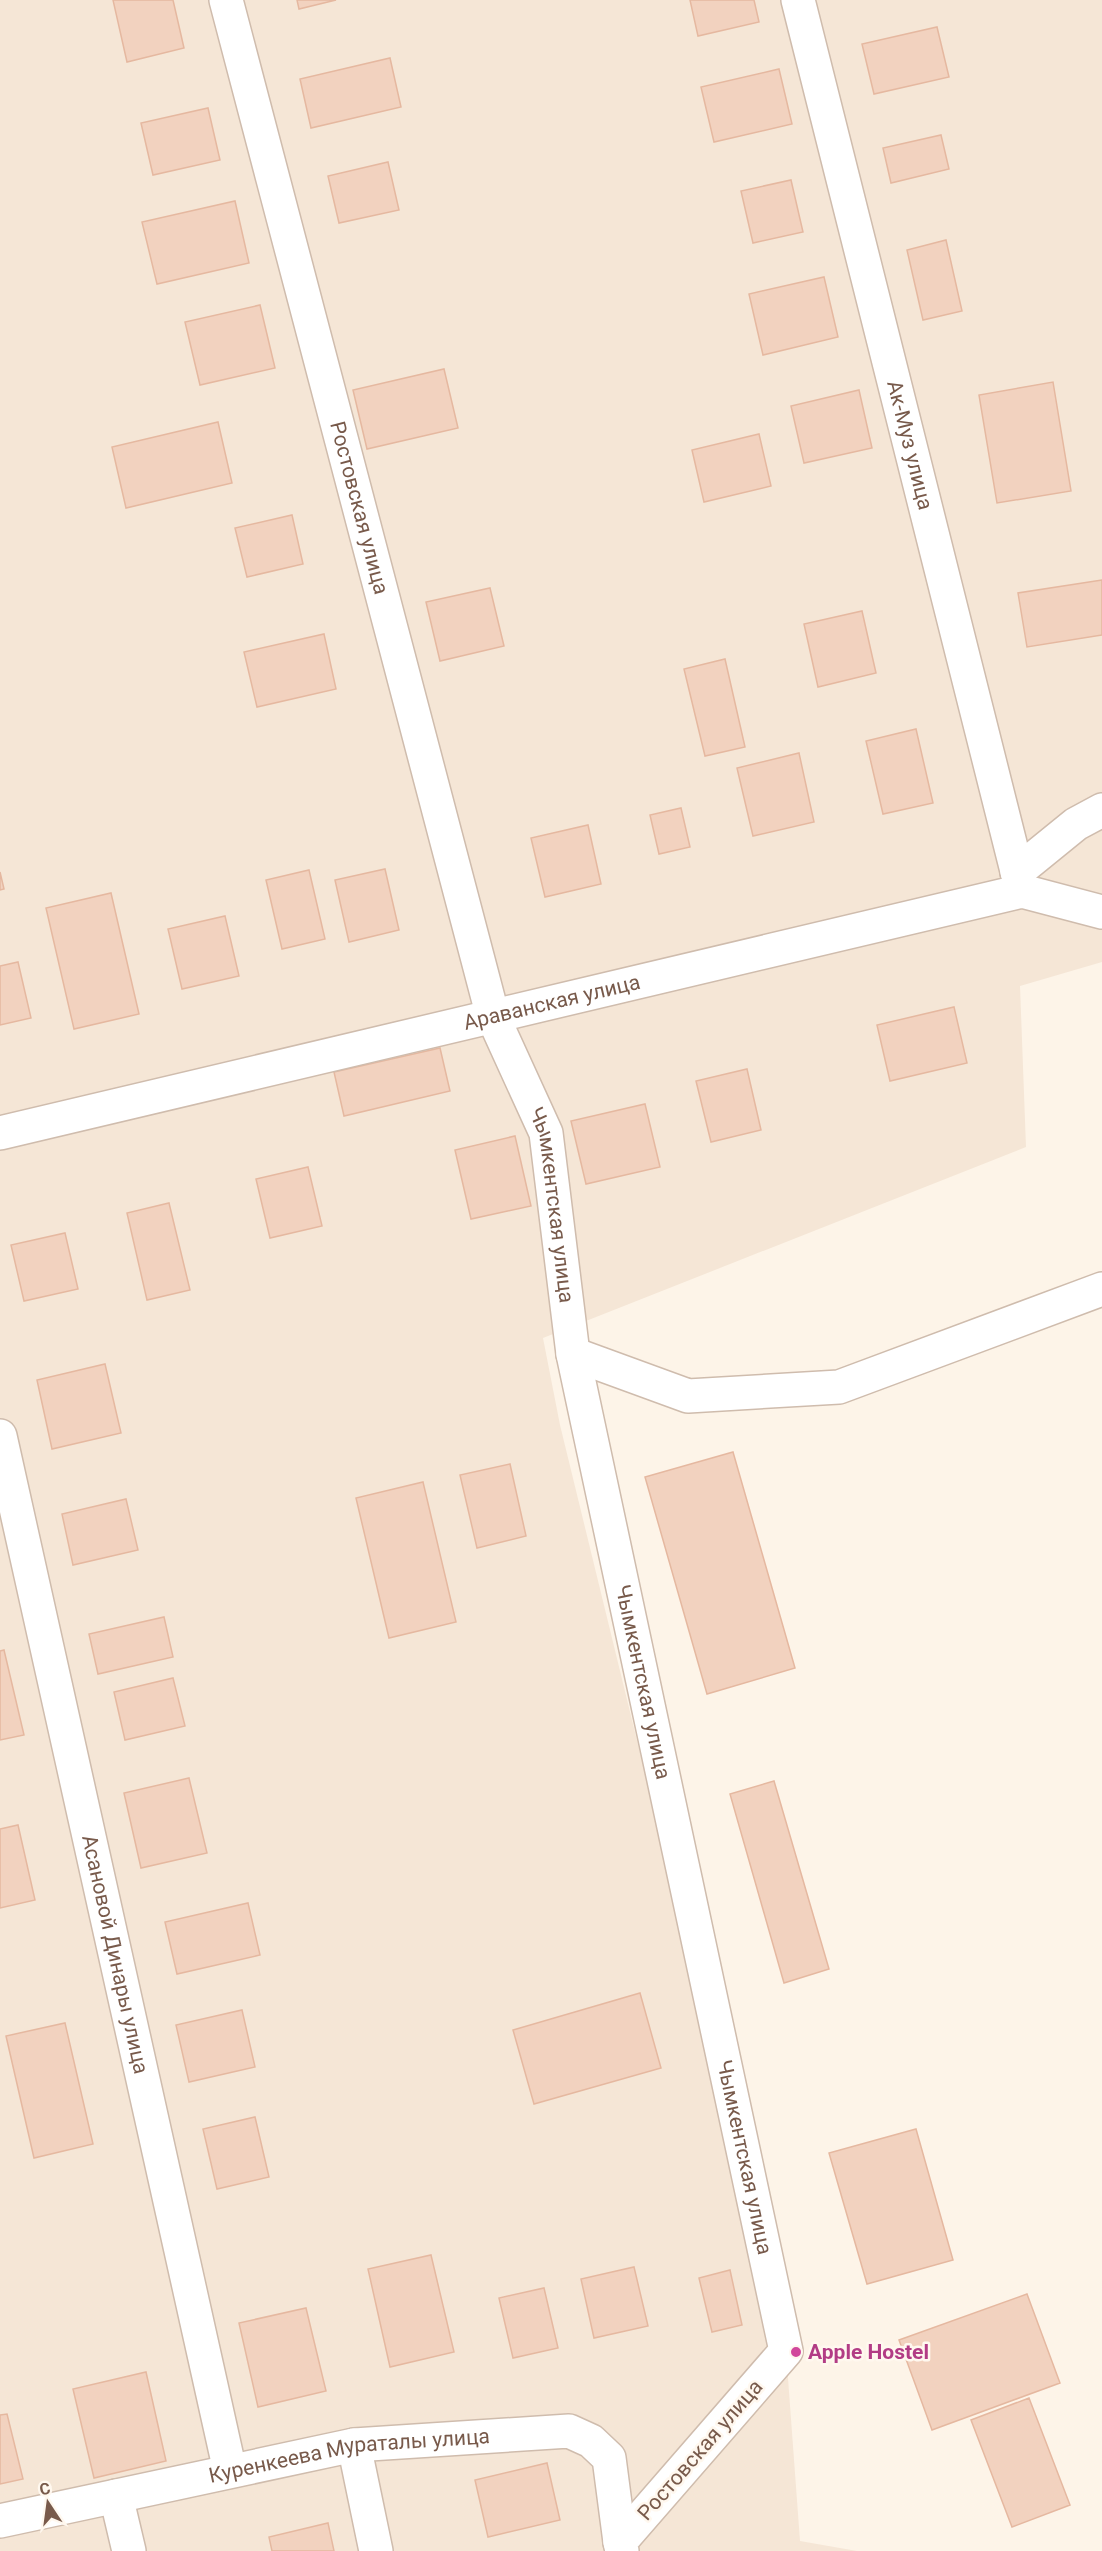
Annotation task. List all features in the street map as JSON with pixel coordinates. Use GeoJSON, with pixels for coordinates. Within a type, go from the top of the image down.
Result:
{"type":"FeatureCollection","features":[{"type":"Feature","properties":{"kind":"street","name":"Ростовская улица"},"geometry":{"type":"LineString","coordinates":[[226,0],[493,1017]]}},
{"type":"Feature","properties":{"kind":"street","name":"Ак-Муз улица"},"geometry":{"type":"LineString","coordinates":[[798,0],[1019,881]]}},
{"type":"Feature","properties":{"kind":"street"},"geometry":{"type":"LineString","coordinates":[[1019,881],[1076,824],[1102,810]]}},
{"type":"Feature","properties":{"kind":"street","name":"Араванская улица"},"geometry":{"type":"LineString","coordinates":[[0,1133],[493,1017],[1019,881],[1102,912]]}},
{"type":"Feature","properties":{"kind":"street","name":"Чымкентская улица"},"geometry":{"type":"LineString","coordinates":[[493,1017],[546,1133],[573,1354],[786,2351]]}},
{"type":"Feature","properties":{"kind":"street"},"geometry":{"type":"LineString","coordinates":[[573,1354],[688,1396],[839,1387],[1102,1289]]}},
{"type":"Feature","properties":{"kind":"street","name":"Асановой Динары улица"},"geometry":{"type":"LineString","coordinates":[[0,1436],[230,2471]]}},
{"type":"Feature","properties":{"kind":"street","name":"Ростовская улица"},"geometry":{"type":"LineString","coordinates":[[621,2546],[786,2351]]}},
{"type":"Feature","properties":{"kind":"street","name":"Куренкеева Мураталы улица"},"geometry":{"type":"LineString","coordinates":[[0,2521],[354,2445],[569,2431],[591,2440],[609,2458],[621,2546]]}},
{"type":"Feature","properties":{"kind":"street"},"geometry":{"type":"LineString","coordinates":[[354,2445],[376,2551]]}},
{"type":"Feature","properties":{"kind":"street"},"geometry":{"type":"LineString","coordinates":[[116,2496],[129,2551]]}},
{"type":"Feature","properties":{"kind":"shaded area"},"geometry":{"type":"Polygon","coordinates":[[[0,0],[1102,0],[1102,962],[1020,986],[1026,1147],[543,1338],[560,1425],[786,2351],[800,2541],[857,2551],[0,2551],[0,0]]]}},
{"type":"Feature","properties":{"kind":"building"},"geometry":{"type":"Polygon","coordinates":[[[113,0],[173,0],[184,48],[127,62],[113,0]]]}},
{"type":"Feature","properties":{"kind":"building"},"geometry":{"type":"Polygon","coordinates":[[[297,0],[336,0],[299,9],[297,0]]]}},
{"type":"Feature","properties":{"kind":"building"},"geometry":{"type":"Polygon","coordinates":[[[690,0],[754,0],[759,22],[698,36],[690,0]]]}},
{"type":"Feature","properties":{"kind":"building"},"geometry":{"type":"Polygon","coordinates":[[[937,27],[949,77],[874,94],[862,44],[937,27]]]}},
{"type":"Feature","properties":{"kind":"building"},"geometry":{"type":"Polygon","coordinates":[[[390,58],[401,107],[311,128],[300,79],[390,58]]]}},
{"type":"Feature","properties":{"kind":"building"},"geometry":{"type":"Polygon","coordinates":[[[779,69],[792,124],[714,142],[701,87],[779,69]]]}},
{"type":"Feature","properties":{"kind":"building"},"geometry":{"type":"Polygon","coordinates":[[[208,108],[220,160],[153,175],[141,123],[208,108]]]}},
{"type":"Feature","properties":{"kind":"building"},"geometry":{"type":"Polygon","coordinates":[[[941,135],[949,169],[891,183],[883,148],[941,135]]]}},
{"type":"Feature","properties":{"kind":"building"},"geometry":{"type":"Polygon","coordinates":[[[388,162],[399,210],[339,223],[328,176],[388,162]]]}},
{"type":"Feature","properties":{"kind":"building"},"geometry":{"type":"Polygon","coordinates":[[[791,180],[803,232],[753,243],[741,191],[791,180]]]}},
{"type":"Feature","properties":{"kind":"building"},"geometry":{"type":"Polygon","coordinates":[[[235,201],[249,263],[157,284],[142,222],[235,201]]]}},
{"type":"Feature","properties":{"kind":"building"},"geometry":{"type":"Polygon","coordinates":[[[946,240],[962,311],[923,320],[907,250],[946,240]]]}},
{"type":"Feature","properties":{"kind":"building"},"geometry":{"type":"Polygon","coordinates":[[[824,277],[838,337],[763,355],[749,294],[824,277]]]}},
{"type":"Feature","properties":{"kind":"building"},"geometry":{"type":"Polygon","coordinates":[[[260,305],[275,368],[200,385],[185,322],[260,305]]]}},
{"type":"Feature","properties":{"kind":"building"},"geometry":{"type":"Polygon","coordinates":[[[444,369],[458,428],[367,449],[353,390],[444,369]]]}},
{"type":"Feature","properties":{"kind":"building"},"geometry":{"type":"Polygon","coordinates":[[[1053,382],[1071,491],[997,503],[979,395],[1053,382]]]}},
{"type":"Feature","properties":{"kind":"building"},"geometry":{"type":"Polygon","coordinates":[[[859,390],[872,448],[804,463],[791,406],[859,390]]]}},
{"type":"Feature","properties":{"kind":"building"},"geometry":{"type":"Polygon","coordinates":[[[218,422],[232,483],[126,508],[112,447],[218,422]]]}},
{"type":"Feature","properties":{"kind":"building"},"geometry":{"type":"Polygon","coordinates":[[[759,434],[771,486],[704,502],[692,450],[759,434]]]}},
{"type":"Feature","properties":{"kind":"building"},"geometry":{"type":"Polygon","coordinates":[[[292,515],[303,564],[247,577],[235,528],[292,515]]]}},
{"type":"Feature","properties":{"kind":"building"},"geometry":{"type":"Polygon","coordinates":[[[1102,580],[1102,635],[1027,647],[1018,593],[1102,580]]]}},
{"type":"Feature","properties":{"kind":"building"},"geometry":{"type":"Polygon","coordinates":[[[490,588],[504,646],[440,661],[426,602],[490,588]]]}},
{"type":"Feature","properties":{"kind":"building"},"geometry":{"type":"Polygon","coordinates":[[[862,611],[876,673],[818,687],[804,624],[862,611]]]}},
{"type":"Feature","properties":{"kind":"building"},"geometry":{"type":"Polygon","coordinates":[[[324,634],[336,689],[257,707],[244,652],[324,634]]]}},
{"type":"Feature","properties":{"kind":"building"},"geometry":{"type":"Polygon","coordinates":[[[725,659],[745,747],[705,756],[684,669],[725,659]]]}},
{"type":"Feature","properties":{"kind":"building"},"geometry":{"type":"Polygon","coordinates":[[[916,729],[933,803],[883,814],[866,741],[916,729]]]}},
{"type":"Feature","properties":{"kind":"building"},"geometry":{"type":"Polygon","coordinates":[[[799,753],[814,822],[753,836],[737,768],[799,753]]]}},
{"type":"Feature","properties":{"kind":"building"},"geometry":{"type":"Polygon","coordinates":[[[681,808],[690,847],[659,854],[650,815],[681,808]]]}},
{"type":"Feature","properties":{"kind":"building"},"geometry":{"type":"Polygon","coordinates":[[[588,825],[601,884],[545,897],[531,838],[588,825]]]}},
{"type":"Feature","properties":{"kind":"building"},"geometry":{"type":"Polygon","coordinates":[[[385,869],[399,930],[349,942],[335,880],[385,869]]]}},
{"type":"Feature","properties":{"kind":"building"},"geometry":{"type":"Polygon","coordinates":[[[309,870],[325,939],[282,949],[266,880],[309,870]]]}},
{"type":"Feature","properties":{"kind":"building"},"geometry":{"type":"Polygon","coordinates":[[[0,872],[4,889],[0,890],[0,872]]]}},
{"type":"Feature","properties":{"kind":"building"},"geometry":{"type":"Polygon","coordinates":[[[111,893],[139,1014],[74,1029],[46,908],[111,893]]]}},
{"type":"Feature","properties":{"kind":"building"},"geometry":{"type":"Polygon","coordinates":[[[225,916],[239,976],[182,989],[168,929],[225,916]]]}},
{"type":"Feature","properties":{"kind":"building"},"geometry":{"type":"Polygon","coordinates":[[[18,962],[31,1018],[0,1025],[0,966],[18,962]]]}},
{"type":"Feature","properties":{"kind":"building"},"geometry":{"type":"Polygon","coordinates":[[[954,1007],[967,1063],[890,1081],[877,1025],[954,1007]]]}},
{"type":"Feature","properties":{"kind":"building"},"geometry":{"type":"Polygon","coordinates":[[[440,1048],[450,1091],[344,1116],[334,1072],[440,1048]]]}},
{"type":"Feature","properties":{"kind":"building"},"geometry":{"type":"Polygon","coordinates":[[[747,1069],[761,1130],[711,1142],[696,1081],[747,1069]]]}},
{"type":"Feature","properties":{"kind":"building"},"geometry":{"type":"Polygon","coordinates":[[[645,1104],[660,1167],[586,1184],[571,1121],[645,1104]]]}},
{"type":"Feature","properties":{"kind":"building"},"geometry":{"type":"Polygon","coordinates":[[[515,1136],[531,1206],[471,1219],[455,1150],[515,1136]]]}},
{"type":"Feature","properties":{"kind":"building"},"geometry":{"type":"Polygon","coordinates":[[[308,1167],[322,1226],[270,1238],[256,1179],[308,1167]]]}},
{"type":"Feature","properties":{"kind":"building"},"geometry":{"type":"Polygon","coordinates":[[[169,1203],[190,1290],[147,1300],[127,1213],[169,1203]]]}},
{"type":"Feature","properties":{"kind":"building"},"geometry":{"type":"Polygon","coordinates":[[[65,1233],[78,1289],[24,1301],[11,1245],[65,1233]]]}},
{"type":"Feature","properties":{"kind":"building"},"geometry":{"type":"Polygon","coordinates":[[[105,1364],[121,1433],[52,1449],[37,1380],[105,1364]]]}},
{"type":"Feature","properties":{"kind":"building"},"geometry":{"type":"Polygon","coordinates":[[[733,1452],[795,1668],[707,1694],[645,1477],[733,1452]]]}},
{"type":"Feature","properties":{"kind":"building"},"geometry":{"type":"Polygon","coordinates":[[[510,1464],[526,1536],[477,1548],[460,1475],[510,1464]]]}},
{"type":"Feature","properties":{"kind":"building"},"geometry":{"type":"Polygon","coordinates":[[[423,1482],[456,1622],[389,1638],[356,1498],[423,1482]]]}},
{"type":"Feature","properties":{"kind":"building"},"geometry":{"type":"Polygon","coordinates":[[[126,1499],[138,1550],[73,1565],[62,1514],[126,1499]]]}},
{"type":"Feature","properties":{"kind":"building"},"geometry":{"type":"Polygon","coordinates":[[[164,1617],[173,1657],[98,1674],[89,1634],[164,1617]]]}},
{"type":"Feature","properties":{"kind":"building"},"geometry":{"type":"Polygon","coordinates":[[[4,1650],[24,1735],[0,1740],[0,1651],[4,1650]]]}},
{"type":"Feature","properties":{"kind":"building"},"geometry":{"type":"Polygon","coordinates":[[[173,1678],[185,1726],[125,1740],[114,1692],[173,1678]]]}},
{"type":"Feature","properties":{"kind":"building"},"geometry":{"type":"Polygon","coordinates":[[[189,1778],[207,1853],[141,1868],[124,1793],[189,1778]]]}},
{"type":"Feature","properties":{"kind":"building"},"geometry":{"type":"Polygon","coordinates":[[[774,1781],[829,1969],[784,1983],[730,1794],[774,1781]]]}},
{"type":"Feature","properties":{"kind":"building"},"geometry":{"type":"Polygon","coordinates":[[[18,1825],[35,1900],[0,1908],[0,1829],[18,1825]]]}},
{"type":"Feature","properties":{"kind":"building"},"geometry":{"type":"Polygon","coordinates":[[[248,1903],[260,1955],[177,1974],[165,1922],[248,1903]]]}},
{"type":"Feature","properties":{"kind":"building"},"geometry":{"type":"Polygon","coordinates":[[[640,1993],[661,2068],[534,2104],[513,2030],[640,1993]]]}},
{"type":"Feature","properties":{"kind":"building"},"geometry":{"type":"Polygon","coordinates":[[[242,2010],[255,2067],[189,2082],[176,2025],[242,2010]]]}},
{"type":"Feature","properties":{"kind":"building"},"geometry":{"type":"Polygon","coordinates":[[[65,2023],[93,2144],[34,2158],[6,2036],[65,2023]]]}},
{"type":"Feature","properties":{"kind":"building"},"geometry":{"type":"Polygon","coordinates":[[[255,2117],[269,2177],[217,2189],[203,2129],[255,2117]]]}},
{"type":"Feature","properties":{"kind":"building"},"geometry":{"type":"Polygon","coordinates":[[[916,2129],[953,2260],[867,2284],[829,2153],[916,2129]]]}},
{"type":"Feature","properties":{"kind":"building"},"geometry":{"type":"Polygon","coordinates":[[[431,2255],[454,2352],[390,2367],[368,2269],[431,2255]]]}},
{"type":"Feature","properties":{"kind":"building"},"geometry":{"type":"Polygon","coordinates":[[[634,2267],[648,2326],[594,2338],[581,2279],[634,2267]]]}},
{"type":"Feature","properties":{"kind":"building"},"geometry":{"type":"Polygon","coordinates":[[[730,2270],[742,2325],[712,2332],[699,2278],[730,2270]]]}},
{"type":"Feature","properties":{"kind":"building"},"geometry":{"type":"Polygon","coordinates":[[[544,2288],[558,2348],[513,2358],[499,2298],[544,2288]]]}},
{"type":"Feature","properties":{"kind":"building"},"geometry":{"type":"Polygon","coordinates":[[[1027,2294],[1060,2383],[932,2430],[899,2340],[1027,2294]]]}},
{"type":"Feature","properties":{"kind":"building"},"geometry":{"type":"Polygon","coordinates":[[[306,2308],[326,2391],[258,2407],[239,2323],[306,2308]]]}},
{"type":"Feature","properties":{"kind":"building"},"geometry":{"type":"Polygon","coordinates":[[[146,2372],[166,2461],[94,2478],[73,2389],[146,2372]]]}},
{"type":"Feature","properties":{"kind":"building"},"geometry":{"type":"Polygon","coordinates":[[[1029,2398],[1070,2505],[1012,2527],[971,2420],[1029,2398]]]}},
{"type":"Feature","properties":{"kind":"building"},"geometry":{"type":"Polygon","coordinates":[[[7,2414],[23,2479],[0,2484],[0,2415],[7,2414]]]}},
{"type":"Feature","properties":{"kind":"building"},"geometry":{"type":"Polygon","coordinates":[[[547,2463],[560,2520],[488,2537],[475,2480],[547,2463]]]}},
{"type":"Feature","properties":{"kind":"building"},"geometry":{"type":"Polygon","coordinates":[[[328,2523],[334,2551],[272,2551],[269,2537],[328,2523]]]}},
{"type":"Feature","properties":{"kind":"place","name":"Apple Hostel"},"geometry":{"type":"Point","coordinates":[796,2352]}}]}
